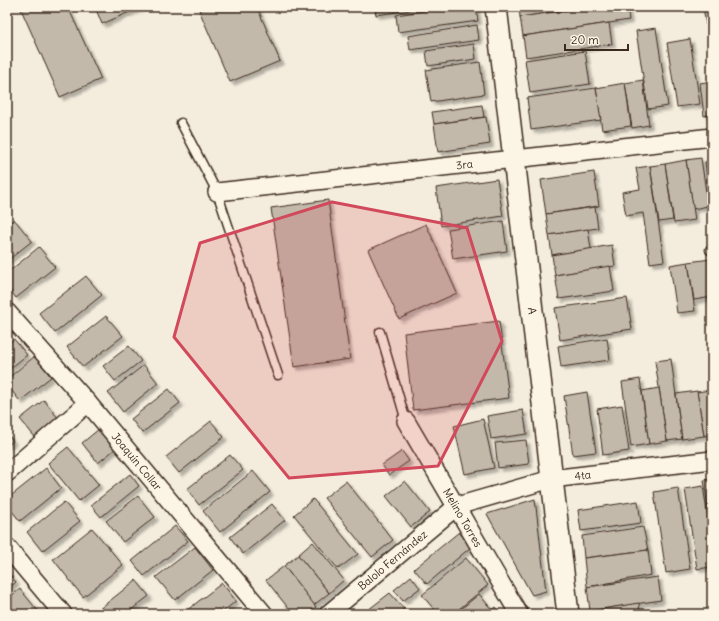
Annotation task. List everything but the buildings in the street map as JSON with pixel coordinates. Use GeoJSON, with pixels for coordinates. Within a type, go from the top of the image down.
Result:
{"type":"FeatureCollection","features":[{"type":"Feature","properties":{"kind":"street","name":"A"},"geometry":{"type":"LineString","coordinates":[[496,7],[568,614]]}},
{"type":"Feature","properties":{"kind":"street","name":"3ra"},"geometry":{"type":"LineString","coordinates":[[218,192],[712,136]]}},
{"type":"Feature","properties":{"kind":"street","name":"Joaquín Collar"},"geometry":{"type":"LineString","coordinates":[[7,312],[88,403],[264,614]]}},
{"type":"Feature","properties":{"kind":"street"},"geometry":{"type":"LineString","coordinates":[[7,473],[88,403]]}},
{"type":"Feature","properties":{"kind":"street","name":"Melino Torres"},"geometry":{"type":"LineString","coordinates":[[406,421],[519,614]]}},
{"type":"Feature","properties":{"kind":"street","name":"4ta"},"geometry":{"type":"LineString","coordinates":[[457,506],[551,479],[712,460]]}},
{"type":"Feature","properties":{"kind":"street","name":"Balolo Fernández"},"geometry":{"type":"LineString","coordinates":[[328,614],[457,506]]}},
{"type":"Feature","properties":{"kind":"street"},"geometry":{"type":"LineString","coordinates":[[7,547],[63,614]]}},
{"type":"Feature","properties":{"kind":"lane"},"geometry":{"type":"LineString","coordinates":[[181,123],[218,192],[278,375]]}},
{"type":"Feature","properties":{"kind":"lane"},"geometry":{"type":"LineString","coordinates":[[380,332],[406,421]]}},
{"type":"Feature","properties":{"kind":"highlighted area"},"geometry":{"type":"Polygon","coordinates":[[[332,202],[467,228],[502,341],[438,466],[289,478],[174,337],[200,243],[332,202]]]}}]}
